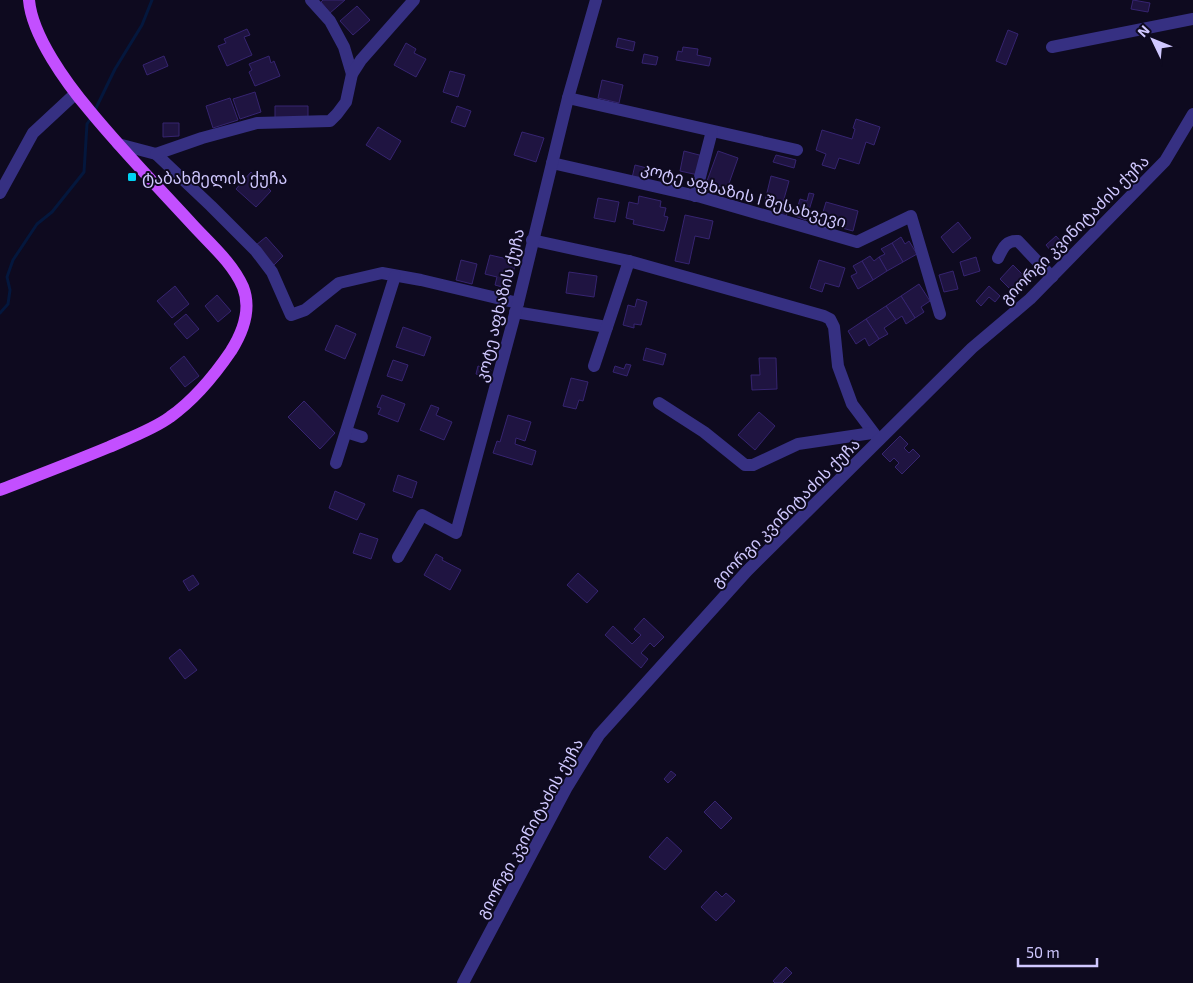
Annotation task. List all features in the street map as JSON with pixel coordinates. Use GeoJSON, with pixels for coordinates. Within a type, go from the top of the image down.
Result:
{"type":"FeatureCollection","features":[{"type":"Feature","properties":{"kind":"main road"},"geometry":{"type":"LineString","coordinates":[[0,490],[125,440],[169,418],[197,394],[220,366],[239,338],[246,320],[247,304],[243,288],[219,253],[118,144],[75,94],[36,27],[28,0]]}},
{"type":"Feature","properties":{"kind":"street"},"geometry":{"type":"LineString","coordinates":[[311,0],[330,22],[344,47],[352,74]]}},
{"type":"Feature","properties":{"kind":"street"},"geometry":{"type":"LineString","coordinates":[[156,154],[202,138],[257,123],[330,121],[346,102],[352,74],[361,60],[414,0]]}},
{"type":"Feature","properties":{"kind":"street","name":"კოტე აფხაზის ქუჩა"},"geometry":{"type":"LineString","coordinates":[[398,557],[422,515],[456,533],[516,307],[568,98],[596,0]]}},
{"type":"Feature","properties":{"kind":"street"},"geometry":{"type":"LineString","coordinates":[[1052,47],[1193,19]]}},
{"type":"Feature","properties":{"kind":"street"},"geometry":{"type":"LineString","coordinates":[[0,193],[33,133],[75,94]]}},
{"type":"Feature","properties":{"kind":"street"},"geometry":{"type":"LineString","coordinates":[[568,98],[797,150]]}},
{"type":"Feature","properties":{"kind":"street","name":"გიორგი კვინიტაძის ქუჩა"},"geometry":{"type":"LineString","coordinates":[[463,983],[567,787],[599,735],[747,571],[876,437],[972,348],[1030,299],[1165,161],[1193,114]]}},
{"type":"Feature","properties":{"kind":"street"},"geometry":{"type":"LineString","coordinates":[[695,196],[712,131]]}},
{"type":"Feature","properties":{"kind":"street"},"geometry":{"type":"LineString","coordinates":[[118,144],[156,154],[256,251],[272,272],[292,315],[305,310],[339,283],[382,273],[421,280],[516,307],[607,327]]}},
{"type":"Feature","properties":{"kind":"street","name":"კოტე აფხაზის I შესახვევი"},"geometry":{"type":"LineString","coordinates":[[552,163],[695,196],[857,242],[911,216],[940,314]]}},
{"type":"Feature","properties":{"kind":"street"},"geometry":{"type":"LineString","coordinates":[[532,240],[629,261],[830,319],[834,327],[838,366],[843,381],[852,404],[876,437]]}},
{"type":"Feature","properties":{"kind":"street"},"geometry":{"type":"LineString","coordinates":[[998,258],[1005,245],[1012,241],[1018,241],[1052,277]]}},
{"type":"Feature","properties":{"kind":"street"},"geometry":{"type":"LineString","coordinates":[[594,366],[629,261]]}},
{"type":"Feature","properties":{"kind":"street"},"geometry":{"type":"LineString","coordinates":[[336,463],[395,276]]}},
{"type":"Feature","properties":{"kind":"street"},"geometry":{"type":"LineString","coordinates":[[659,403],[704,432],[745,464],[753,465],[798,444],[876,437]]}},
{"type":"Feature","properties":{"kind":"street"},"geometry":{"type":"LineString","coordinates":[[346,432],[362,437]]}},
{"type":"Feature","properties":{"kind":"building"},"geometry":{"type":"Polygon","coordinates":[[[323,0],[345,0],[330,13],[321,2],[323,0]]]}},
{"type":"Feature","properties":{"kind":"building"},"geometry":{"type":"Polygon","coordinates":[[[1133,0],[1150,3],[1148,12],[1131,9],[1133,0]]]}},
{"type":"Feature","properties":{"kind":"building"},"geometry":{"type":"Polygon","coordinates":[[[357,6],[370,20],[353,35],[340,21],[357,6]]]}},
{"type":"Feature","properties":{"kind":"building"},"geometry":{"type":"Polygon","coordinates":[[[247,29],[250,35],[244,37],[252,55],[227,66],[218,46],[226,43],[224,39],[247,29]]]}},
{"type":"Feature","properties":{"kind":"building"},"geometry":{"type":"Polygon","coordinates":[[[1008,30],[1018,34],[1006,65],[996,61],[1008,30]]]}},
{"type":"Feature","properties":{"kind":"building"},"geometry":{"type":"Polygon","coordinates":[[[618,38],[635,42],[633,51],[616,47],[618,38]]]}},
{"type":"Feature","properties":{"kind":"building"},"geometry":{"type":"Polygon","coordinates":[[[406,43],[416,49],[414,53],[426,59],[416,77],[394,65],[406,43]]]}},
{"type":"Feature","properties":{"kind":"building"},"geometry":{"type":"Polygon","coordinates":[[[683,47],[698,49],[697,55],[711,58],[709,66],[676,60],[678,51],[682,52],[683,47]]]}},
{"type":"Feature","properties":{"kind":"building"},"geometry":{"type":"Polygon","coordinates":[[[644,54],[658,57],[656,65],[642,63],[644,54]]]}},
{"type":"Feature","properties":{"kind":"building"},"geometry":{"type":"Polygon","coordinates":[[[164,56],[168,66],[147,75],[143,65],[164,56]]]}},
{"type":"Feature","properties":{"kind":"building"},"geometry":{"type":"Polygon","coordinates":[[[269,56],[271,63],[274,61],[280,76],[255,86],[249,72],[252,70],[249,64],[269,56]]]}},
{"type":"Feature","properties":{"kind":"building"},"geometry":{"type":"Polygon","coordinates":[[[450,71],[465,75],[458,97],[443,92],[450,71]]]}},
{"type":"Feature","properties":{"kind":"building"},"geometry":{"type":"Polygon","coordinates":[[[602,80],[623,85],[619,103],[598,98],[602,80]]]}},
{"type":"Feature","properties":{"kind":"building"},"geometry":{"type":"Polygon","coordinates":[[[255,92],[261,112],[240,119],[233,99],[255,92]]]}},
{"type":"Feature","properties":{"kind":"building"},"geometry":{"type":"Polygon","coordinates":[[[230,98],[238,120],[213,128],[206,106],[230,98]]]}},
{"type":"Feature","properties":{"kind":"building"},"geometry":{"type":"Polygon","coordinates":[[[275,106],[308,106],[308,120],[275,119],[275,106]]]}},
{"type":"Feature","properties":{"kind":"building"},"geometry":{"type":"Polygon","coordinates":[[[457,106],[471,111],[465,127],[451,122],[457,106]]]}},
{"type":"Feature","properties":{"kind":"building"},"geometry":{"type":"Polygon","coordinates":[[[856,119],[880,127],[874,145],[866,142],[859,164],[839,158],[835,169],[822,165],[826,154],[816,150],[822,130],[852,139],[856,119]]]}},
{"type":"Feature","properties":{"kind":"building"},"geometry":{"type":"Polygon","coordinates":[[[163,123],[179,123],[179,136],[163,137],[163,123]]]}},
{"type":"Feature","properties":{"kind":"building"},"geometry":{"type":"Polygon","coordinates":[[[378,127],[401,141],[390,160],[366,145],[378,127]]]}},
{"type":"Feature","properties":{"kind":"building"},"geometry":{"type":"Polygon","coordinates":[[[522,132],[544,138],[536,162],[514,155],[522,132]]]}},
{"type":"Feature","properties":{"kind":"building"},"geometry":{"type":"Polygon","coordinates":[[[684,151],[703,156],[698,175],[680,171],[684,151]]]}},
{"type":"Feature","properties":{"kind":"building"},"geometry":{"type":"Polygon","coordinates":[[[718,151],[738,158],[727,189],[707,181],[718,151]]]}},
{"type":"Feature","properties":{"kind":"building"},"geometry":{"type":"Polygon","coordinates":[[[776,155],[796,160],[794,168],[773,162],[776,155]]]}},
{"type":"Feature","properties":{"kind":"building"},"geometry":{"type":"Polygon","coordinates":[[[635,165],[647,168],[643,181],[632,178],[635,165]]]}},
{"type":"Feature","properties":{"kind":"building"},"geometry":{"type":"Polygon","coordinates":[[[251,172],[271,191],[256,207],[236,189],[251,172]]]}},
{"type":"Feature","properties":{"kind":"building"},"geometry":{"type":"Polygon","coordinates":[[[771,176],[789,181],[782,206],[765,201],[771,176]]]}},
{"type":"Feature","properties":{"kind":"building"},"geometry":{"type":"Polygon","coordinates":[[[809,193],[814,194],[806,220],[795,216],[800,199],[807,201],[809,193]]]}},
{"type":"Feature","properties":{"kind":"building"},"geometry":{"type":"Polygon","coordinates":[[[639,196],[661,201],[660,207],[666,208],[664,216],[668,217],[664,231],[633,224],[634,220],[626,218],[629,202],[638,204],[639,196]]]}},
{"type":"Feature","properties":{"kind":"building"},"geometry":{"type":"Polygon","coordinates":[[[598,198],[619,202],[615,222],[594,218],[598,198]]]}},
{"type":"Feature","properties":{"kind":"building"},"geometry":{"type":"Polygon","coordinates":[[[826,202],[858,211],[853,231],[820,222],[826,202]]]}},
{"type":"Feature","properties":{"kind":"building"},"geometry":{"type":"Polygon","coordinates":[[[779,206],[788,209],[786,217],[777,214],[779,206]]]}},
{"type":"Feature","properties":{"kind":"building"},"geometry":{"type":"Polygon","coordinates":[[[685,215],[713,221],[709,239],[695,236],[689,264],[675,261],[685,215]]]}},
{"type":"Feature","properties":{"kind":"building"},"geometry":{"type":"Polygon","coordinates":[[[958,222],[971,238],[953,253],[941,237],[958,222]]]}},
{"type":"Feature","properties":{"kind":"building"},"geometry":{"type":"Polygon","coordinates":[[[1056,236],[1065,246],[1055,256],[1046,245],[1056,236]]]}},
{"type":"Feature","properties":{"kind":"building"},"geometry":{"type":"Polygon","coordinates":[[[266,237],[283,256],[274,265],[256,245],[266,237]]]}},
{"type":"Feature","properties":{"kind":"building"},"geometry":{"type":"Polygon","coordinates":[[[901,237],[905,244],[909,241],[917,254],[903,262],[892,243],[901,237]]]}},
{"type":"Feature","properties":{"kind":"building"},"geometry":{"type":"Polygon","coordinates":[[[892,243],[903,262],[887,271],[879,257],[885,254],[881,249],[892,243]]]}},
{"type":"Feature","properties":{"kind":"building"},"geometry":{"type":"Polygon","coordinates":[[[490,255],[516,261],[509,289],[495,285],[497,277],[485,274],[490,255]]]}},
{"type":"Feature","properties":{"kind":"building"},"geometry":{"type":"Polygon","coordinates":[[[870,256],[874,261],[879,257],[887,271],[873,280],[862,261],[870,256]]]}},
{"type":"Feature","properties":{"kind":"building"},"geometry":{"type":"Polygon","coordinates":[[[976,257],[980,271],[964,276],[960,262],[976,257]]]}},
{"type":"Feature","properties":{"kind":"building"},"geometry":{"type":"Polygon","coordinates":[[[461,260],[477,264],[472,284],[456,280],[461,260]]]}},
{"type":"Feature","properties":{"kind":"building"},"geometry":{"type":"Polygon","coordinates":[[[819,260],[845,268],[839,287],[825,283],[822,292],[810,288],[819,260]]]}},
{"type":"Feature","properties":{"kind":"building"},"geometry":{"type":"Polygon","coordinates":[[[862,261],[873,280],[858,289],[851,276],[857,273],[853,266],[862,261]]]}},
{"type":"Feature","properties":{"kind":"building"},"geometry":{"type":"Polygon","coordinates":[[[1013,265],[1024,276],[1011,290],[1000,279],[1013,265]]]}},
{"type":"Feature","properties":{"kind":"building"},"geometry":{"type":"Polygon","coordinates":[[[953,271],[958,289],[944,292],[939,275],[953,271]]]}},
{"type":"Feature","properties":{"kind":"building"},"geometry":{"type":"Polygon","coordinates":[[[569,272],[597,276],[594,297],[566,293],[569,272]]]}},
{"type":"Feature","properties":{"kind":"building"},"geometry":{"type":"Polygon","coordinates":[[[919,284],[930,301],[921,307],[924,312],[915,318],[901,296],[919,284]]]}},
{"type":"Feature","properties":{"kind":"building"},"geometry":{"type":"Polygon","coordinates":[[[175,286],[189,304],[172,318],[157,301],[175,286]]]}},
{"type":"Feature","properties":{"kind":"building"},"geometry":{"type":"Polygon","coordinates":[[[989,286],[1000,296],[995,302],[989,297],[981,306],[976,301],[989,286]]]}},
{"type":"Feature","properties":{"kind":"building"},"geometry":{"type":"Polygon","coordinates":[[[217,295],[231,311],[218,322],[205,306],[217,295]]]}},
{"type":"Feature","properties":{"kind":"building"},"geometry":{"type":"Polygon","coordinates":[[[901,296],[915,318],[906,324],[902,316],[896,320],[886,306],[901,296]]]}},
{"type":"Feature","properties":{"kind":"building"},"geometry":{"type":"Polygon","coordinates":[[[637,299],[647,302],[641,325],[634,324],[634,328],[623,325],[628,305],[635,307],[637,299]]]}},
{"type":"Feature","properties":{"kind":"building"},"geometry":{"type":"Polygon","coordinates":[[[886,306],[896,320],[884,328],[888,334],[879,339],[866,319],[886,306]]]}},
{"type":"Feature","properties":{"kind":"building"},"geometry":{"type":"Polygon","coordinates":[[[186,314],[199,329],[187,339],[174,324],[186,314]]]}},
{"type":"Feature","properties":{"kind":"building"},"geometry":{"type":"Polygon","coordinates":[[[866,319],[879,339],[869,346],[865,338],[856,344],[848,331],[866,319]]]}},
{"type":"Feature","properties":{"kind":"building"},"geometry":{"type":"Polygon","coordinates":[[[336,325],[356,334],[345,359],[325,350],[336,325]]]}},
{"type":"Feature","properties":{"kind":"building"},"geometry":{"type":"Polygon","coordinates":[[[403,327],[431,337],[424,356],[396,347],[403,327]]]}},
{"type":"Feature","properties":{"kind":"building"},"geometry":{"type":"Polygon","coordinates":[[[646,348],[666,354],[663,365],[643,360],[646,348]]]}},
{"type":"Feature","properties":{"kind":"building"},"geometry":{"type":"Polygon","coordinates":[[[184,356],[199,376],[185,387],[170,368],[184,356]]]}},
{"type":"Feature","properties":{"kind":"building"},"geometry":{"type":"Polygon","coordinates":[[[759,358],[776,358],[777,389],[752,390],[751,375],[760,375],[759,358]]]}},
{"type":"Feature","properties":{"kind":"building"},"geometry":{"type":"Polygon","coordinates":[[[393,360],[408,365],[402,381],[387,376],[393,360]]]}},
{"type":"Feature","properties":{"kind":"building"},"geometry":{"type":"Polygon","coordinates":[[[626,364],[631,365],[627,376],[613,372],[615,366],[624,369],[626,364]]]}},
{"type":"Feature","properties":{"kind":"building"},"geometry":{"type":"Polygon","coordinates":[[[478,366],[491,370],[488,378],[476,374],[478,366]]]}},
{"type":"Feature","properties":{"kind":"building"},"geometry":{"type":"Polygon","coordinates":[[[571,378],[588,382],[583,401],[579,400],[576,409],[563,406],[571,378]]]}},
{"type":"Feature","properties":{"kind":"building"},"geometry":{"type":"Polygon","coordinates":[[[382,395],[405,404],[398,422],[378,414],[381,408],[377,407],[382,395]]]}},
{"type":"Feature","properties":{"kind":"building"},"geometry":{"type":"Polygon","coordinates":[[[304,401],[335,433],[320,449],[288,417],[304,401]]]}},
{"type":"Feature","properties":{"kind":"building"},"geometry":{"type":"Polygon","coordinates":[[[431,405],[439,408],[436,415],[452,422],[444,440],[420,430],[431,405]]]}},
{"type":"Feature","properties":{"kind":"building"},"geometry":{"type":"Polygon","coordinates":[[[759,412],[775,426],[755,450],[738,435],[759,412]]]}},
{"type":"Feature","properties":{"kind":"building"},"geometry":{"type":"Polygon","coordinates":[[[508,415],[531,422],[525,441],[516,438],[515,444],[536,451],[532,465],[493,453],[497,441],[500,442],[508,415]]]}},
{"type":"Feature","properties":{"kind":"building"},"geometry":{"type":"Polygon","coordinates":[[[900,436],[908,444],[904,448],[909,453],[913,449],[920,456],[902,474],[895,467],[899,463],[894,458],[890,462],[882,454],[900,436]]]}},
{"type":"Feature","properties":{"kind":"building"},"geometry":{"type":"Polygon","coordinates":[[[398,475],[417,482],[412,498],[393,491],[398,475]]]}},
{"type":"Feature","properties":{"kind":"building"},"geometry":{"type":"Polygon","coordinates":[[[335,491],[365,504],[357,520],[329,508],[335,491]]]}},
{"type":"Feature","properties":{"kind":"building"},"geometry":{"type":"Polygon","coordinates":[[[360,533],[378,539],[371,559],[353,553],[360,533]]]}},
{"type":"Feature","properties":{"kind":"building"},"geometry":{"type":"Polygon","coordinates":[[[436,554],[443,558],[442,560],[461,570],[450,590],[424,575],[436,554]]]}},
{"type":"Feature","properties":{"kind":"building"},"geometry":{"type":"Polygon","coordinates":[[[578,573],[598,591],[587,603],[567,585],[578,573]]]}},
{"type":"Feature","properties":{"kind":"building"},"geometry":{"type":"Polygon","coordinates":[[[193,575],[199,584],[189,591],[183,581],[193,575]]]}},
{"type":"Feature","properties":{"kind":"building"},"geometry":{"type":"Polygon","coordinates":[[[644,618],[664,637],[654,647],[650,643],[641,653],[648,659],[641,668],[605,635],[613,626],[632,644],[641,635],[634,629],[644,618]]]}},
{"type":"Feature","properties":{"kind":"building"},"geometry":{"type":"Polygon","coordinates":[[[180,649],[197,670],[185,679],[169,658],[180,649]]]}},
{"type":"Feature","properties":{"kind":"building"},"geometry":{"type":"Polygon","coordinates":[[[671,771],[676,775],[668,783],[664,779],[671,771]]]}},
{"type":"Feature","properties":{"kind":"building"},"geometry":{"type":"Polygon","coordinates":[[[715,801],[732,818],[721,829],[704,812],[715,801]]]}},
{"type":"Feature","properties":{"kind":"building"},"geometry":{"type":"Polygon","coordinates":[[[667,837],[682,851],[665,870],[649,857],[667,837]]]}},
{"type":"Feature","properties":{"kind":"building"},"geometry":{"type":"Polygon","coordinates":[[[716,891],[722,897],[726,893],[735,901],[716,921],[701,907],[716,891]]]}},
{"type":"Feature","properties":{"kind":"building"},"geometry":{"type":"Polygon","coordinates":[[[786,967],[792,973],[782,983],[775,983],[773,981],[786,967]]]}},
{"type":"Feature","properties":{"kind":"waterway"},"geometry":{"type":"LineString","coordinates":[[95,110],[115,69],[142,25],[152,0]]}},
{"type":"Feature","properties":{"kind":"waterway"},"geometry":{"type":"LineString","coordinates":[[0,313],[8,304],[10,290],[7,277],[13,260],[37,224],[52,212],[84,172],[87,124],[91,118]]}},
{"type":"Feature","properties":{"kind":"place","name":"ტაბახმელის ქუჩა"},"geometry":{"type":"Point","coordinates":[132,177]}}]}
